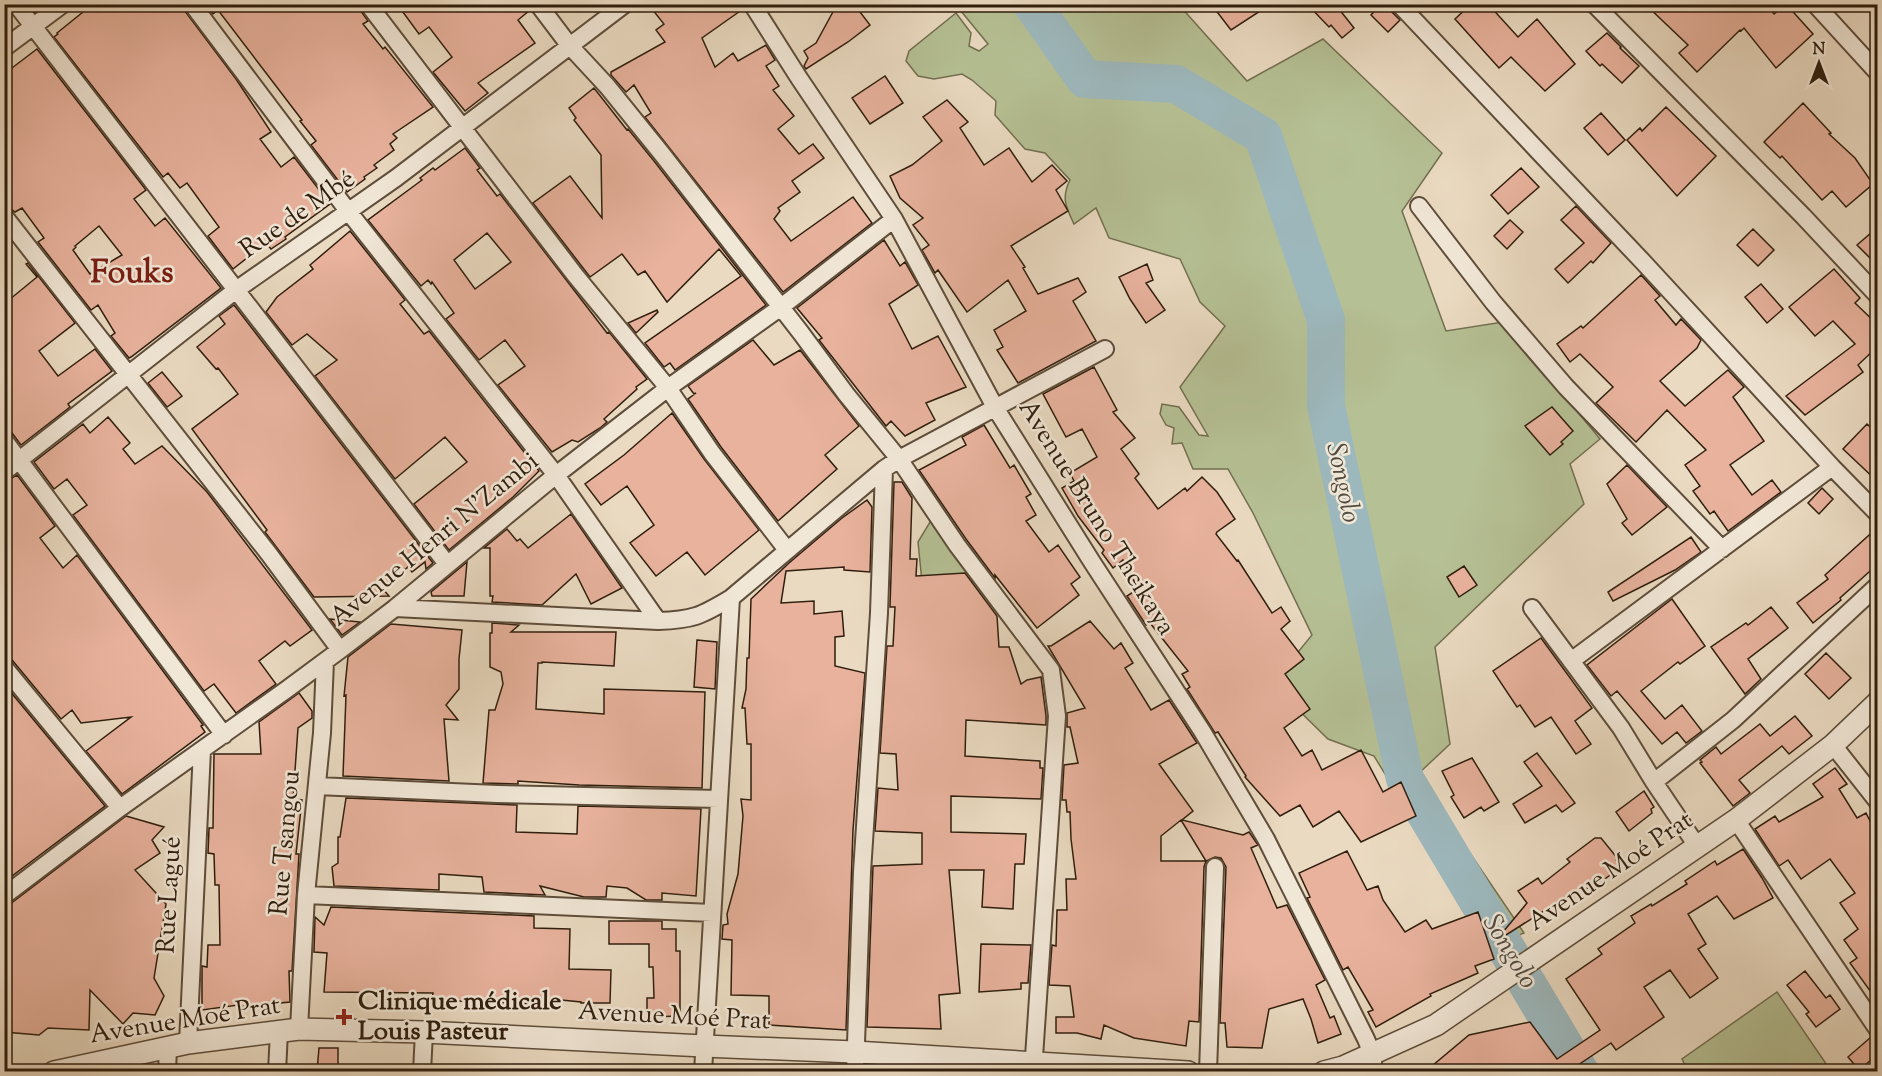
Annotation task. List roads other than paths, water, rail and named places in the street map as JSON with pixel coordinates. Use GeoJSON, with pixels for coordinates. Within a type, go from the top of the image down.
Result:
{"type":"FeatureCollection","features":[{"type":"Feature","properties":{"kind":"street"},"geometry":{"type":"LineString","coordinates":[[16,4],[447,564]]}},
{"type":"Feature","properties":{"kind":"street"},"geometry":{"type":"LineString","coordinates":[[4,48],[63,4]]}},
{"type":"Feature","properties":{"kind":"street"},"geometry":{"type":"LineString","coordinates":[[192,4],[348,211],[556,475],[658,621]]}},
{"type":"Feature","properties":{"kind":"street"},"geometry":{"type":"LineString","coordinates":[[368,4],[575,275],[668,388],[712,453],[787,550]]}},
{"type":"Feature","properties":{"kind":"street"},"geometry":{"type":"LineString","coordinates":[[538,4],[568,45],[614,95],[899,459],[957,545],[1051,670],[1057,716],[1033,1067]]}},
{"type":"Feature","properties":{"kind":"street","name":"Rue de Mbé"},"geometry":{"type":"LineString","coordinates":[[4,472],[236,290],[463,127],[568,45],[625,4]]}},
{"type":"Feature","properties":{"kind":"street","name":"Avenue Bruno Thcikaya"},"geometry":{"type":"LineString","coordinates":[[752,4],[894,219],[996,409],[1202,731],[1266,839],[1366,1039],[1373,1063]]}},
{"type":"Feature","properties":{"kind":"street"},"geometry":{"type":"LineString","coordinates":[[1399,4],[1646,264],[1878,514]]}},
{"type":"Feature","properties":{"kind":"street"},"geometry":{"type":"LineString","coordinates":[[1594,4],[1803,216],[1878,296]]}},
{"type":"Feature","properties":{"kind":"street"},"geometry":{"type":"LineString","coordinates":[[1815,4],[1878,73]]}},
{"type":"Feature","properties":{"kind":"street"},"geometry":{"type":"LineString","coordinates":[[1419,206],[1493,302],[1566,387],[1722,549]]}},
{"type":"Feature","properties":{"kind":"street"},"geometry":{"type":"LineString","coordinates":[[4,216],[269,554],[340,650]]}},
{"type":"Feature","properties":{"kind":"street","name":"Avenue Henri N'Zambi"},"geometry":{"type":"LineString","coordinates":[[4,896],[120,808],[340,650],[556,475],[668,388],[781,307],[894,219]]}},
{"type":"Feature","properties":{"kind":"street"},"geometry":{"type":"LineString","coordinates":[[394,608],[658,621],[684,621],[703,615],[731,598],[884,469],[899,459],[1105,349]]}},
{"type":"Feature","properties":{"kind":"street"},"geometry":{"type":"LineString","coordinates":[[4,440],[224,735]]}},
{"type":"Feature","properties":{"kind":"street"},"geometry":{"type":"LineString","coordinates":[[1571,661],[1832,467]]}},
{"type":"Feature","properties":{"kind":"street"},"geometry":{"type":"LineString","coordinates":[[855,1062],[861,872],[879,613],[884,469]]}},
{"type":"Feature","properties":{"kind":"street"},"geometry":{"type":"LineString","coordinates":[[1654,782],[1733,720],[1878,585]]}},
{"type":"Feature","properties":{"kind":"street"},"geometry":{"type":"LineString","coordinates":[[703,1071],[731,598]]}},
{"type":"Feature","properties":{"kind":"street"},"geometry":{"type":"LineString","coordinates":[[1532,608],[1621,728],[1697,846]]}},
{"type":"Feature","properties":{"kind":"street","name":"Rue Tsangou"},"geometry":{"type":"LineString","coordinates":[[277,1071],[289,1030],[306,895],[322,733],[325,661]]}},
{"type":"Feature","properties":{"kind":"street"},"geometry":{"type":"LineString","coordinates":[[4,667],[120,808]]}},
{"type":"Feature","properties":{"kind":"street","name":"Avenue Moé Prat"},"geometry":{"type":"LineString","coordinates":[[1324,1071],[1373,1063],[1436,1025],[1736,820],[1833,745],[1878,702]]}},
{"type":"Feature","properties":{"kind":"street"},"geometry":{"type":"LineString","coordinates":[[1833,745],[1878,802]]}},
{"type":"Feature","properties":{"kind":"street","name":"Rue Lagué"},"geometry":{"type":"LineString","coordinates":[[167,1071],[178,1045],[202,750]]}},
{"type":"Feature","properties":{"kind":"street"},"geometry":{"type":"LineString","coordinates":[[317,786],[497,794],[719,799]]}},
{"type":"Feature","properties":{"kind":"street"},"geometry":{"type":"LineString","coordinates":[[1736,820],[1878,1030]]}},
{"type":"Feature","properties":{"kind":"street"},"geometry":{"type":"LineString","coordinates":[[1208,1071],[1215,867]]}},
{"type":"Feature","properties":{"kind":"street"},"geometry":{"type":"LineString","coordinates":[[306,895],[712,913]]}},
{"type":"Feature","properties":{"kind":"street","name":"Avenue Moé Prat"},"geometry":{"type":"LineString","coordinates":[[54,1071],[178,1045],[289,1030],[424,1032],[704,1046],[855,1062],[1188,1071]]}},
{"type":"Feature","properties":{"kind":"street"},"geometry":{"type":"LineString","coordinates":[[422,1071],[424,1032]]}},
{"type":"Feature","properties":{"kind":"waterway","name":"Songolo"},"geometry":{"type":"LineString","coordinates":[[1032,4],[1085,79],[1176,84],[1263,136],[1326,320],[1326,406],[1405,779],[1580,1072]]}},
{"type":"Feature","properties":{"kind":"place","name":"Clinique médicale Louis Pasteur"},"geometry":{"type":"Point","coordinates":[344,1017]}},
{"type":"Feature","properties":{"kind":"district","name":"Fouks"},"geometry":{"type":"Point","coordinates":[132,274]}}]}
